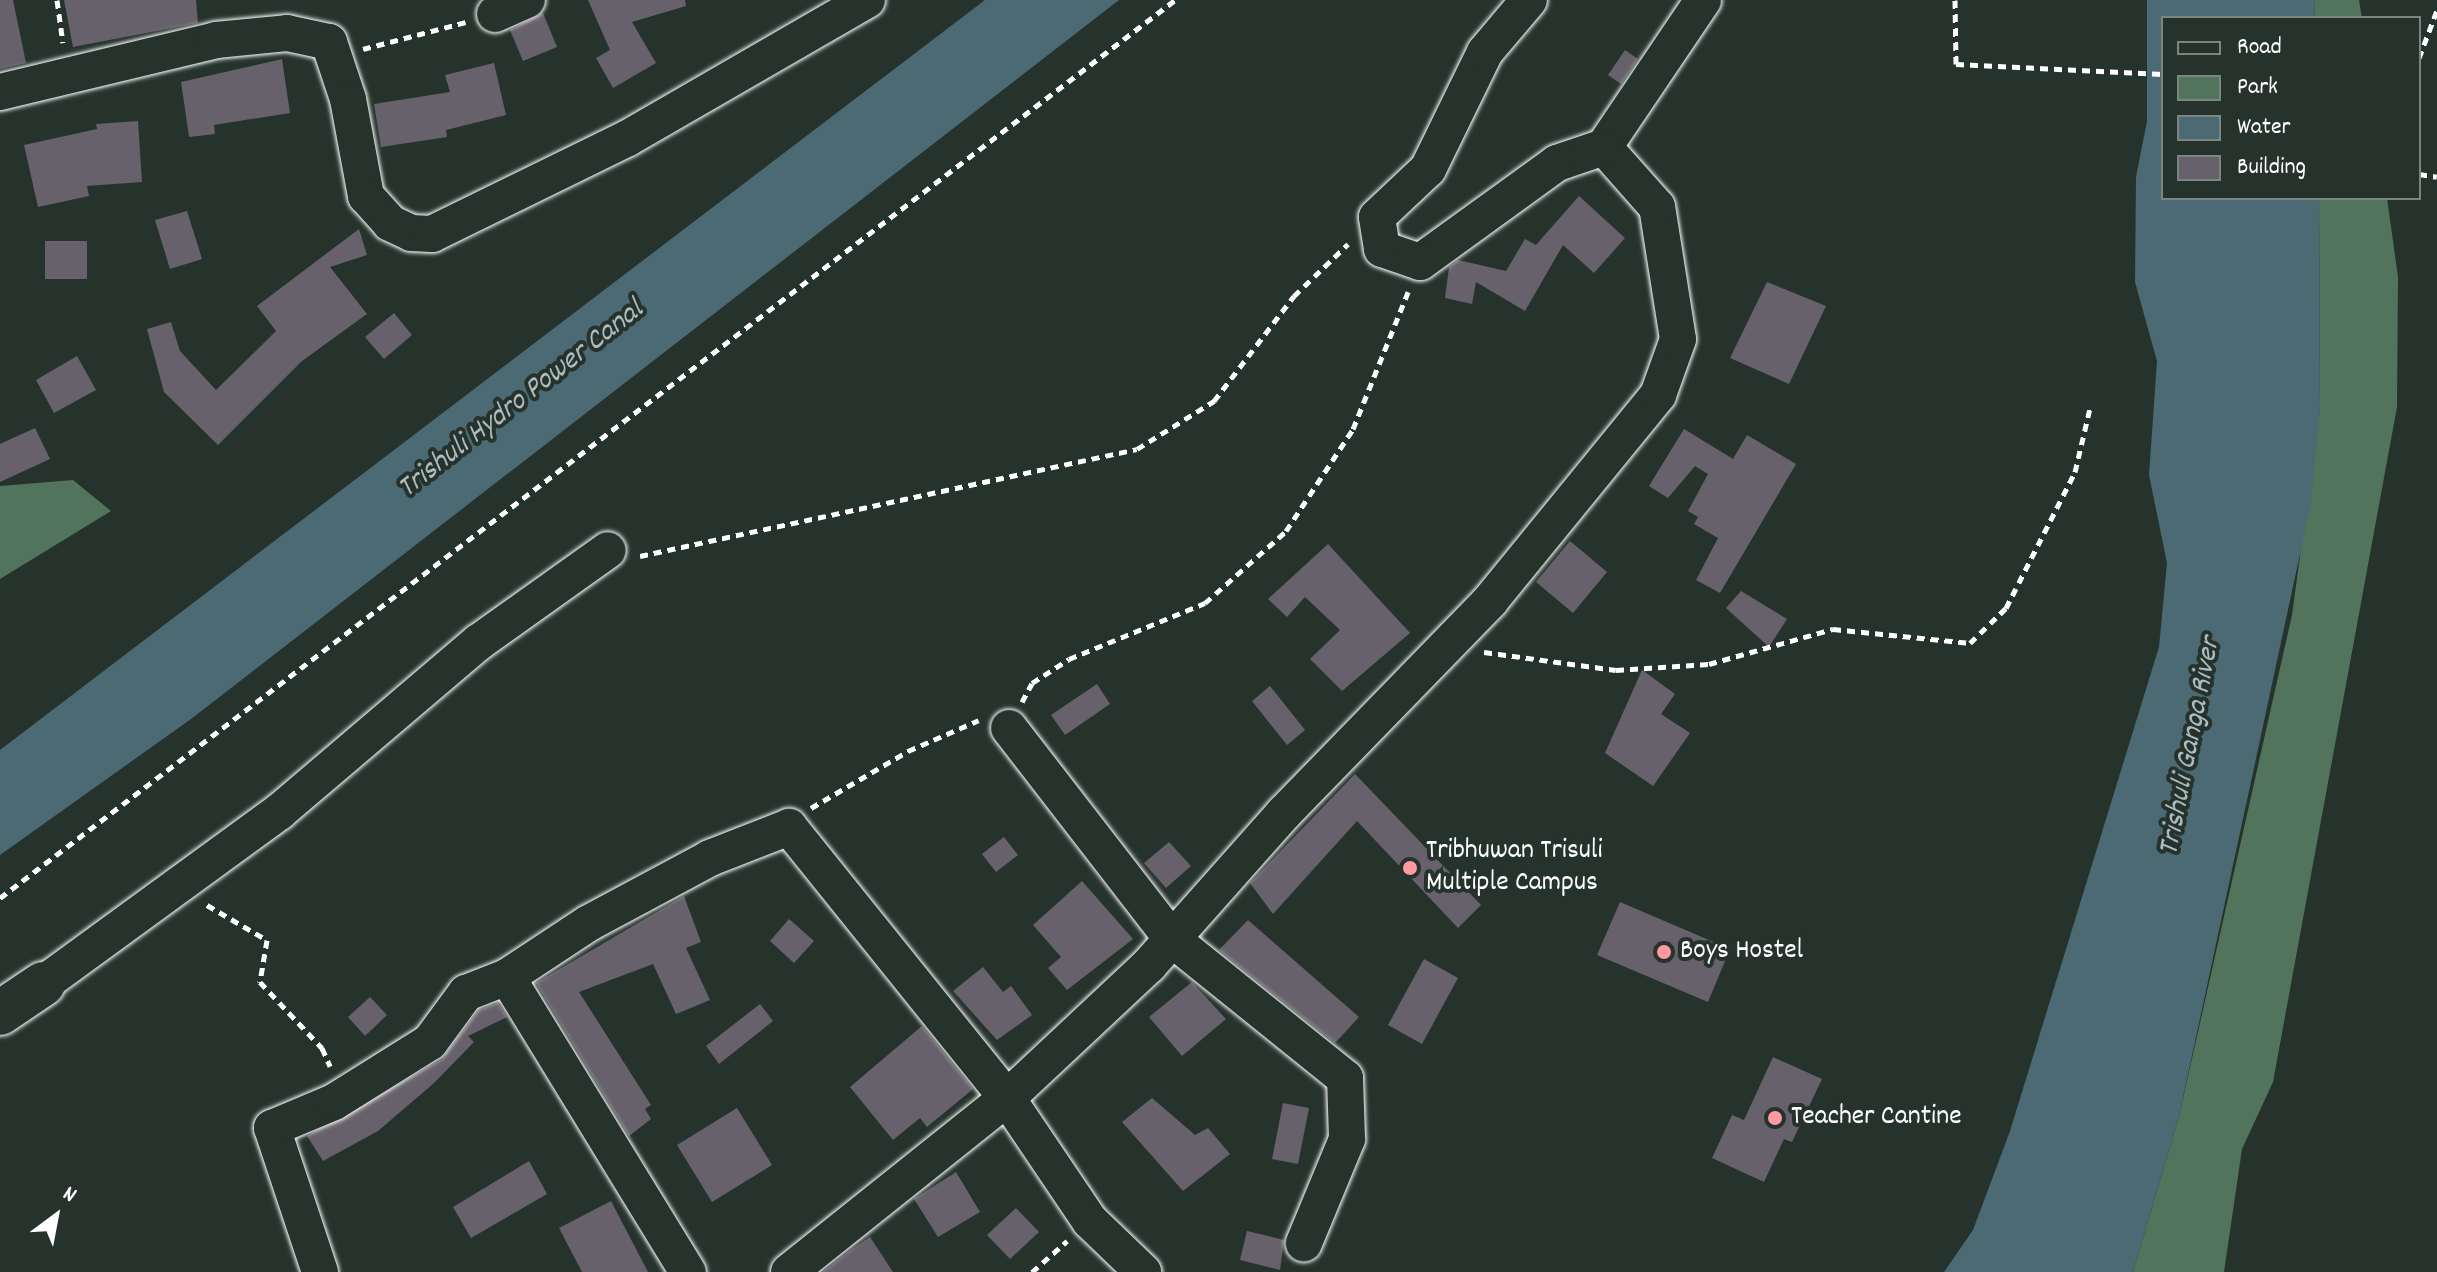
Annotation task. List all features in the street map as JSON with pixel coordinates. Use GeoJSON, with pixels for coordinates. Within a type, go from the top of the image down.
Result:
{"type":"FeatureCollection","features":[{"type":"Feature","properties":{"kind":"street"},"geometry":{"type":"LineString","coordinates":[[495,14],[527,0]]}},
{"type":"Feature","properties":{"kind":"street"},"geometry":{"type":"LineString","coordinates":[[0,92],[216,40],[287,33],[329,42],[366,196],[390,223],[411,233],[432,234],[628,138],[867,0]]}},
{"type":"Feature","properties":{"kind":"street"},"geometry":{"type":"LineString","coordinates":[[1529,0],[1485,52],[1428,169],[1377,217],[1382,249],[1420,262],[1557,163],[1604,147],[1703,0]]}},
{"type":"Feature","properties":{"kind":"street"},"geometry":{"type":"LineString","coordinates":[[789,1272],[1007,1098],[1172,939],[1284,813],[1448,645],[1658,395],[1678,339],[1657,207],[1604,147]]}},
{"type":"Feature","properties":{"kind":"street"},"geometry":{"type":"LineString","coordinates":[[0,1013],[279,812],[479,642],[598,558]]}},
{"type":"Feature","properties":{"kind":"street"},"geometry":{"type":"LineString","coordinates":[[1014,718],[1172,939],[1345,1078],[1347,1139],[1304,1243]]}},
{"type":"Feature","properties":{"kind":"street"},"geometry":{"type":"LineString","coordinates":[[320,1272],[272,1128],[349,1092],[430,1042],[466,993],[507,977],[589,923],[710,858],[789,827],[1007,1098],[1090,1221],[1143,1272]]}},
{"type":"Feature","properties":{"kind":"street"},"geometry":{"type":"LineString","coordinates":[[507,977],[688,1272]]}},
{"type":"Feature","properties":{"kind":"street"},"geometry":{"type":"LineString","coordinates":[[0,996],[43,984]]}},
{"type":"Feature","properties":{"kind":"path"},"geometry":{"type":"LineString","coordinates":[[57,0],[67,76]]}},
{"type":"Feature","properties":{"kind":"path"},"geometry":{"type":"LineString","coordinates":[[0,898],[1175,0]]}},
{"type":"Feature","properties":{"kind":"path"},"geometry":{"type":"LineString","coordinates":[[1955,0],[1956,64],[2161,74]]}},
{"type":"Feature","properties":{"kind":"path"},"geometry":{"type":"LineString","coordinates":[[2421,53],[2437,10]]}},
{"type":"Feature","properties":{"kind":"path"},"geometry":{"type":"LineString","coordinates":[[334,57],[495,14]]}},
{"type":"Feature","properties":{"kind":"path"},"geometry":{"type":"LineString","coordinates":[[598,558],[1137,449],[1214,401],[1294,296],[1377,217]]}},
{"type":"Feature","properties":{"kind":"path"},"geometry":{"type":"LineString","coordinates":[[789,827],[814,806],[956,726],[1014,718],[1032,683],[1069,659],[1205,603],[1286,531],[1353,429],[1420,262]]}},
{"type":"Feature","properties":{"kind":"path"},"geometry":{"type":"LineString","coordinates":[[1448,645],[1616,670],[1709,664],[1833,629],[1970,643],[2006,608],[2075,472],[2090,408]]}},
{"type":"Feature","properties":{"kind":"path"},"geometry":{"type":"LineString","coordinates":[[171,891],[192,896],[267,940],[260,982],[322,1048],[349,1092]]}},
{"type":"Feature","properties":{"kind":"path"},"geometry":{"type":"LineString","coordinates":[[1032,1272],[1090,1221]]}},
{"type":"Feature","properties":{"kind":"green space"},"geometry":{"type":"Polygon","coordinates":[[[2314,0],[2359,0],[2362,16],[2315,16],[2314,0]]]}},
{"type":"Feature","properties":{"kind":"green space"},"geometry":{"type":"Polygon","coordinates":[[[2319,200],[2387,200],[2398,277],[2397,407],[2273,1082],[2242,1149],[2224,1272],[2133,1272],[2179,1116],[2292,615],[2320,408],[2319,200]]]}},
{"type":"Feature","properties":{"kind":"green space"},"geometry":{"type":"Polygon","coordinates":[[[73,480],[111,511],[0,579],[0,486],[73,480]]]}},
{"type":"Feature","properties":{"kind":"water","name":"Trishuli Hydro Power Canal"},"geometry":{"type":"Polygon","coordinates":[[[985,0],[1119,0],[191,719],[0,855],[0,750],[985,0]]]}},
{"type":"Feature","properties":{"kind":"water","name":"Trishuli Ganga River"},"geometry":{"type":"Polygon","coordinates":[[[2147,0],[2314,0],[2315,16],[2161,16],[2161,200],[2319,200],[2320,408],[2311,503],[2179,1116],[2133,1272],[1944,1272],[1973,1230],[2010,1131],[2159,647],[2167,563],[2149,475],[2157,361],[2135,282],[2136,177],[2147,121],[2147,0]]]}},
{"type":"Feature","properties":{"kind":"building"},"geometry":{"type":"Polygon","coordinates":[[[0,0],[13,0],[26,63],[0,69],[0,0]]]}},
{"type":"Feature","properties":{"kind":"building"},"geometry":{"type":"Polygon","coordinates":[[[64,0],[196,0],[198,23],[73,47],[64,0]]]}},
{"type":"Feature","properties":{"kind":"building"},"geometry":{"type":"Polygon","coordinates":[[[588,0],[685,0],[686,6],[632,22],[656,63],[613,88],[596,58],[610,50],[588,0]]]}},
{"type":"Feature","properties":{"kind":"building"},"geometry":{"type":"Polygon","coordinates":[[[543,13],[557,47],[523,61],[510,30],[543,13]]]}},
{"type":"Feature","properties":{"kind":"building"},"geometry":{"type":"Polygon","coordinates":[[[1625,50],[1638,59],[1621,84],[1608,75],[1625,50]]]}},
{"type":"Feature","properties":{"kind":"building"},"geometry":{"type":"Polygon","coordinates":[[[282,59],[290,113],[214,125],[215,134],[189,137],[181,82],[282,59]]]}},
{"type":"Feature","properties":{"kind":"building"},"geometry":{"type":"Polygon","coordinates":[[[494,63],[506,115],[446,130],[447,137],[381,147],[374,104],[450,92],[445,75],[494,63]]]}},
{"type":"Feature","properties":{"kind":"building"},"geometry":{"type":"Polygon","coordinates":[[[138,121],[142,182],[87,186],[89,196],[38,207],[24,145],[97,129],[96,124],[138,121]]]}},
{"type":"Feature","properties":{"kind":"building"},"geometry":{"type":"Polygon","coordinates":[[[1579,196],[1625,238],[1594,273],[1563,245],[1525,311],[1476,282],[1472,304],[1445,298],[1449,267],[1458,260],[1506,271],[1525,239],[1536,245],[1579,196]]]}},
{"type":"Feature","properties":{"kind":"building"},"geometry":{"type":"Polygon","coordinates":[[[187,211],[202,259],[170,269],[155,220],[187,211]]]}},
{"type":"Feature","properties":{"kind":"building"},"geometry":{"type":"Polygon","coordinates":[[[359,229],[367,255],[330,267],[367,314],[302,361],[218,445],[164,392],[147,329],[171,322],[180,351],[216,390],[276,331],[257,306],[359,229]]]}},
{"type":"Feature","properties":{"kind":"building"},"geometry":{"type":"Polygon","coordinates":[[[45,241],[87,241],[87,279],[45,279],[45,241]]]}},
{"type":"Feature","properties":{"kind":"building"},"geometry":{"type":"Polygon","coordinates":[[[1767,282],[1826,306],[1789,384],[1730,358],[1767,282]]]}},
{"type":"Feature","properties":{"kind":"building"},"geometry":{"type":"Polygon","coordinates":[[[394,313],[412,335],[384,359],[365,337],[394,313]]]}},
{"type":"Feature","properties":{"kind":"building"},"geometry":{"type":"Polygon","coordinates":[[[77,356],[96,390],[54,413],[36,380],[77,356]]]}},
{"type":"Feature","properties":{"kind":"building"},"geometry":{"type":"Polygon","coordinates":[[[35,428],[50,459],[0,482],[0,444],[35,428]]]}},
{"type":"Feature","properties":{"kind":"building"},"geometry":{"type":"Polygon","coordinates":[[[1684,429],[1733,459],[1747,435],[1796,464],[1720,593],[1696,580],[1718,538],[1694,524],[1698,517],[1688,511],[1708,474],[1695,466],[1668,498],[1649,486],[1684,429]]]}},
{"type":"Feature","properties":{"kind":"building"},"geometry":{"type":"Polygon","coordinates":[[[1570,541],[1607,572],[1573,613],[1536,582],[1570,541]]]}},
{"type":"Feature","properties":{"kind":"building"},"geometry":{"type":"Polygon","coordinates":[[[1328,544],[1410,633],[1342,691],[1310,659],[1340,630],[1305,597],[1287,617],[1268,599],[1328,544]]]}},
{"type":"Feature","properties":{"kind":"building"},"geometry":{"type":"Polygon","coordinates":[[[1741,591],[1787,619],[1769,647],[1726,608],[1741,591]]]}},
{"type":"Feature","properties":{"kind":"building"},"geometry":{"type":"Polygon","coordinates":[[[1642,670],[1675,694],[1661,714],[1690,733],[1653,786],[1605,753],[1642,670]]]}},
{"type":"Feature","properties":{"kind":"building"},"geometry":{"type":"Polygon","coordinates":[[[1097,684],[1110,704],[1065,735],[1051,715],[1097,684]]]}},
{"type":"Feature","properties":{"kind":"building"},"geometry":{"type":"Polygon","coordinates":[[[1270,686],[1305,730],[1287,745],[1252,701],[1270,686]]]}},
{"type":"Feature","properties":{"kind":"building"},"geometry":{"type":"Polygon","coordinates":[[[1355,774],[1481,905],[1458,928],[1357,821],[1273,914],[1250,883],[1355,774]]]}},
{"type":"Feature","properties":{"kind":"building"},"geometry":{"type":"Polygon","coordinates":[[[1004,837],[1018,855],[996,872],[982,854],[1004,837]]]}},
{"type":"Feature","properties":{"kind":"building"},"geometry":{"type":"Polygon","coordinates":[[[1169,842],[1191,866],[1166,888],[1144,863],[1169,842]]]}},
{"type":"Feature","properties":{"kind":"building"},"geometry":{"type":"Polygon","coordinates":[[[1082,881],[1133,939],[1067,990],[1048,968],[1061,957],[1033,925],[1082,881]]]}},
{"type":"Feature","properties":{"kind":"building"},"geometry":{"type":"Polygon","coordinates":[[[684,896],[701,942],[686,948],[710,1000],[676,1014],[653,964],[579,992],[651,1105],[645,1109],[651,1119],[629,1136],[536,983],[684,896]]]}},
{"type":"Feature","properties":{"kind":"building","name":"Boys Hostel"},"geometry":{"type":"Polygon","coordinates":[[[1620,902],[1730,949],[1708,1002],[1597,955],[1620,902]]]}},
{"type":"Feature","properties":{"kind":"building"},"geometry":{"type":"Polygon","coordinates":[[[789,919],[814,941],[794,963],[770,941],[789,919]]]}},
{"type":"Feature","properties":{"kind":"building"},"geometry":{"type":"Polygon","coordinates":[[[1248,920],[1359,1017],[1335,1043],[1219,950],[1248,920]]]}},
{"type":"Feature","properties":{"kind":"building"},"geometry":{"type":"Polygon","coordinates":[[[1424,959],[1458,978],[1422,1044],[1388,1025],[1424,959]]]}},
{"type":"Feature","properties":{"kind":"building"},"geometry":{"type":"Polygon","coordinates":[[[983,967],[1003,992],[1011,986],[1032,1015],[997,1040],[953,991],[983,967]]]}},
{"type":"Feature","properties":{"kind":"building"},"geometry":{"type":"Polygon","coordinates":[[[1192,982],[1226,1019],[1182,1056],[1149,1017],[1192,982]]]}},
{"type":"Feature","properties":{"kind":"building"},"geometry":{"type":"Polygon","coordinates":[[[370,997],[387,1015],[365,1036],[348,1017],[370,997]]]}},
{"type":"Feature","properties":{"kind":"building"},"geometry":{"type":"Polygon","coordinates":[[[498,1003],[507,1017],[468,1036],[474,1042],[434,1083],[378,1131],[323,1161],[307,1136],[441,1060],[479,1010],[498,1003]]]}},
{"type":"Feature","properties":{"kind":"building"},"geometry":{"type":"Polygon","coordinates":[[[760,1004],[773,1021],[719,1064],[706,1046],[760,1004]]]}},
{"type":"Feature","properties":{"kind":"building"},"geometry":{"type":"Polygon","coordinates":[[[922,1026],[973,1089],[927,1127],[920,1118],[893,1140],[850,1087],[922,1026]]]}},
{"type":"Feature","properties":{"kind":"building","name":"Teacher Cantine"},"geometry":{"type":"Polygon","coordinates":[[[1773,1057],[1822,1079],[1792,1142],[1784,1139],[1764,1182],[1712,1158],[1732,1115],[1744,1120],[1773,1057]]]}},
{"type":"Feature","properties":{"kind":"building"},"geometry":{"type":"Polygon","coordinates":[[[1152,1098],[1195,1135],[1208,1128],[1230,1154],[1183,1191],[1122,1122],[1152,1098]]]}},
{"type":"Feature","properties":{"kind":"building"},"geometry":{"type":"Polygon","coordinates":[[[1283,1103],[1309,1108],[1298,1164],[1272,1159],[1283,1103]]]}},
{"type":"Feature","properties":{"kind":"building"},"geometry":{"type":"Polygon","coordinates":[[[737,1108],[772,1165],[712,1202],[677,1145],[737,1108]]]}},
{"type":"Feature","properties":{"kind":"building"},"geometry":{"type":"Polygon","coordinates":[[[529,1161],[547,1194],[471,1238],[453,1207],[529,1161]]]}},
{"type":"Feature","properties":{"kind":"building"},"geometry":{"type":"Polygon","coordinates":[[[956,1172],[980,1212],[938,1237],[914,1199],[956,1172]]]}},
{"type":"Feature","properties":{"kind":"building"},"geometry":{"type":"Polygon","coordinates":[[[611,1201],[648,1272],[582,1272],[559,1228],[611,1201]]]}},
{"type":"Feature","properties":{"kind":"building"},"geometry":{"type":"Polygon","coordinates":[[[1016,1208],[1039,1232],[1010,1259],[987,1235],[1016,1208]]]}},
{"type":"Feature","properties":{"kind":"building"},"geometry":{"type":"Polygon","coordinates":[[[1247,1231],[1284,1240],[1280,1270],[1240,1260],[1247,1231]]]}},
{"type":"Feature","properties":{"kind":"building"},"geometry":{"type":"Polygon","coordinates":[[[870,1237],[893,1272],[823,1272],[851,1250],[870,1237]]]}},
{"type":"Feature","properties":{"kind":"place","name":"Tribhuwan Trisuli Multiple Campus"},"geometry":{"type":"Point","coordinates":[1410,868]}},
{"type":"Feature","properties":{"kind":"place","name":"Boys Hostel"},"geometry":{"type":"Point","coordinates":[1664,952]}},
{"type":"Feature","properties":{"kind":"place","name":"Teacher Cantine"},"geometry":{"type":"Point","coordinates":[1775,1118]}}]}
